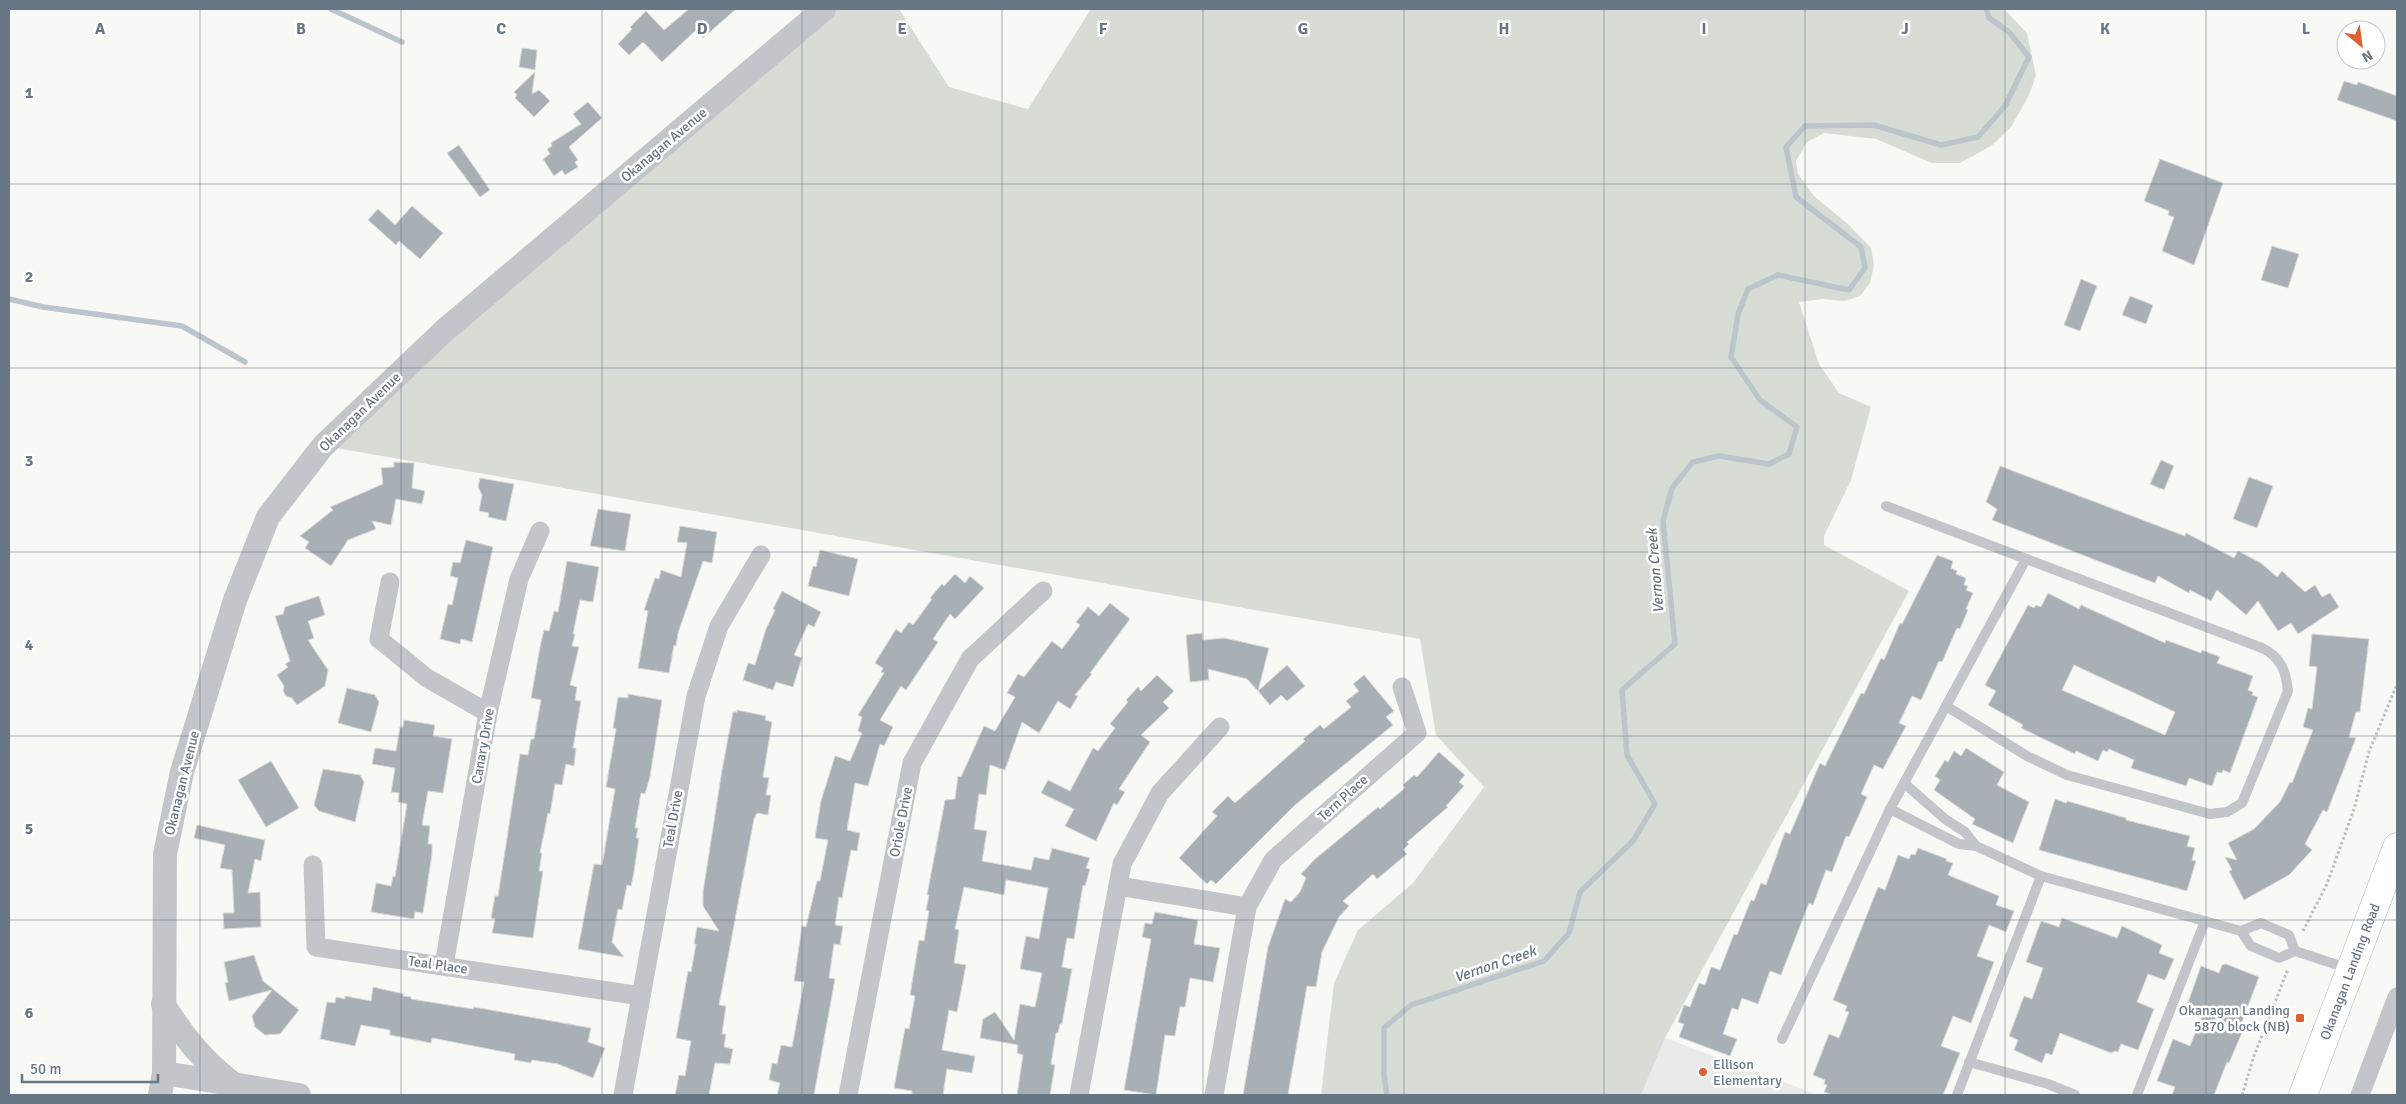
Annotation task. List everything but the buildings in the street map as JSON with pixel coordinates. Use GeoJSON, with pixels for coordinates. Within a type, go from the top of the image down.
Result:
{"type":"FeatureCollection","features":[{"type":"Feature","properties":{"kind":"main road","name":"Okanagan Landing Road"},"geometry":{"type":"LineString","coordinates":[[2303,1095],[2397,847]]}},
{"type":"Feature","properties":{"kind":"street","name":"Okanagan Avenue"},"geometry":{"type":"LineString","coordinates":[[162,1084],[165,854],[182,772],[235,600],[268,517],[323,446],[445,330],[824,9]]}},
{"type":"Feature","properties":{"kind":"street","name":"Canary Drive"},"geometry":{"type":"LineString","coordinates":[[444,965],[488,713],[519,579],[540,531]]}},
{"type":"Feature","properties":{"kind":"street","name":"Teal Drive"},"geometry":{"type":"LineString","coordinates":[[623,1095],[696,696],[719,626],[761,555]]}},
{"type":"Feature","properties":{"kind":"street"},"geometry":{"type":"LineString","coordinates":[[390,582],[379,639],[428,678],[488,713]]}},
{"type":"Feature","properties":{"kind":"street","name":"Oriole Drive"},"geometry":{"type":"LineString","coordinates":[[848,1095],[912,763],[970,659],[1043,591]]}},
{"type":"Feature","properties":{"kind":"street","name":"Tern Place"},"geometry":{"type":"LineString","coordinates":[[1214,1095],[1247,907],[1273,860],[1417,733],[1402,687]]}},
{"type":"Feature","properties":{"kind":"street"},"geometry":{"type":"LineString","coordinates":[[1079,1095],[1122,864],[1160,793],[1220,727]]}},
{"type":"Feature","properties":{"kind":"street","name":"Teal Place"},"geometry":{"type":"LineString","coordinates":[[313,865],[316,947],[641,996]]}},
{"type":"Feature","properties":{"kind":"street"},"geometry":{"type":"LineString","coordinates":[[1118,886],[1247,907]]}},
{"type":"Feature","properties":{"kind":"street"},"geometry":{"type":"LineString","coordinates":[[2360,1095],[2397,997]]}},
{"type":"Feature","properties":{"kind":"street"},"geometry":{"type":"LineString","coordinates":[[163,1004],[186,1040],[207,1063],[234,1084]]}},
{"type":"Feature","properties":{"kind":"street"},"geometry":{"type":"LineString","coordinates":[[162,1084],[234,1084],[299,1095]]}},
{"type":"Feature","properties":{"kind":"street"},"geometry":{"type":"LineString","coordinates":[[202,1095],[234,1084]]}},
{"type":"Feature","properties":{"kind":"lane"},"geometry":{"type":"LineString","coordinates":[[1886,506],[2275,654],[2286,672],[2288,692],[2242,803],[2226,812],[2210,814],[2067,775],[2027,756],[1946,706]]}},
{"type":"Feature","properties":{"kind":"lane"},"geometry":{"type":"LineString","coordinates":[[1782,1039],[1890,809],[2026,559]]}},
{"type":"Feature","properties":{"kind":"lane"},"geometry":{"type":"LineString","coordinates":[[1904,783],[1945,819],[1965,832],[1976,846]]}},
{"type":"Feature","properties":{"kind":"lane"},"geometry":{"type":"LineString","coordinates":[[1890,809],[1959,844],[1976,846],[2041,876],[2242,931],[2261,923],[2289,935],[2295,951]]}},
{"type":"Feature","properties":{"kind":"lane"},"geometry":{"type":"LineString","coordinates":[[1956,1095],[2041,876]]}},
{"type":"Feature","properties":{"kind":"lane"},"geometry":{"type":"LineString","coordinates":[[2137,1095],[2205,921]]}},
{"type":"Feature","properties":{"kind":"lane"},"geometry":{"type":"LineString","coordinates":[[2242,931],[2250,946],[2279,958],[2295,951],[2351,970]]}},
{"type":"Feature","properties":{"kind":"lane"},"geometry":{"type":"LineString","coordinates":[[1970,1062],[2048,1084],[2075,1095]]}},
{"type":"Feature","properties":{"kind":"path"},"geometry":{"type":"LineString","coordinates":[[2302,932],[2328,884],[2354,810],[2369,752],[2397,684]]}},
{"type":"Feature","properties":{"kind":"path"},"geometry":{"type":"LineString","coordinates":[[2242,1095],[2254,1056],[2288,968]]}},
{"type":"Feature","properties":{"kind":"shaded area"},"geometry":{"type":"Polygon","coordinates":[[[828,9],[899,9],[949,87],[1028,109],[1091,9],[2004,9],[2027,33],[2036,76],[2028,97],[2011,127],[1991,146],[1960,163],[1932,163],[1876,139],[1824,133],[1807,142],[1796,161],[1798,174],[1814,196],[1849,225],[1871,248],[1874,265],[1870,283],[1860,296],[1845,301],[1823,299],[1799,302],[1819,364],[1839,393],[1871,407],[1851,480],[1824,536],[1824,545],[1909,591],[1665,1038],[1641,1095],[1321,1095],[1334,983],[1358,930],[1413,883],[1484,787],[1436,735],[1420,639],[325,446],[828,9]]]}},
{"type":"Feature","properties":{"kind":"shaded area","name":"Ellison Elementary"},"geometry":{"type":"Polygon","coordinates":[[[1665,1038],[1818,1095],[1641,1095],[1665,1038]]]}},
{"type":"Feature","properties":{"kind":"waterway"},"geometry":{"type":"LineString","coordinates":[[331,9],[402,42]]}},
{"type":"Feature","properties":{"kind":"waterway","name":"Vernon Creek"},"geometry":{"type":"LineString","coordinates":[[1387,1095],[1384,1076],[1384,1028],[1411,1005],[1544,961],[1569,933],[1580,892],[1633,841],[1655,804],[1627,755],[1622,690],[1675,644],[1663,521],[1672,488],[1693,462],[1719,456],[1769,464],[1789,454],[1797,427],[1760,400],[1731,357],[1738,314],[1748,289],[1778,275],[1849,290],[1865,268],[1861,247],[1796,197],[1786,147],[1805,126],[1874,125],[1941,145],[1978,137],[2005,106],[2029,57],[2009,32],[1989,18],[1986,9]]}},
{"type":"Feature","properties":{"kind":"waterway"},"geometry":{"type":"LineString","coordinates":[[9,299],[43,307],[182,326],[245,362]]}},
{"type":"Feature","properties":{"kind":"place","name":"Okanagan Landing 5870 block (NB)"},"geometry":{"type":"Point","coordinates":[2300,1018]}},
{"type":"Feature","properties":{"kind":"place","name":"Ellison Elementary"},"geometry":{"type":"Point","coordinates":[1703,1072]}}]}
